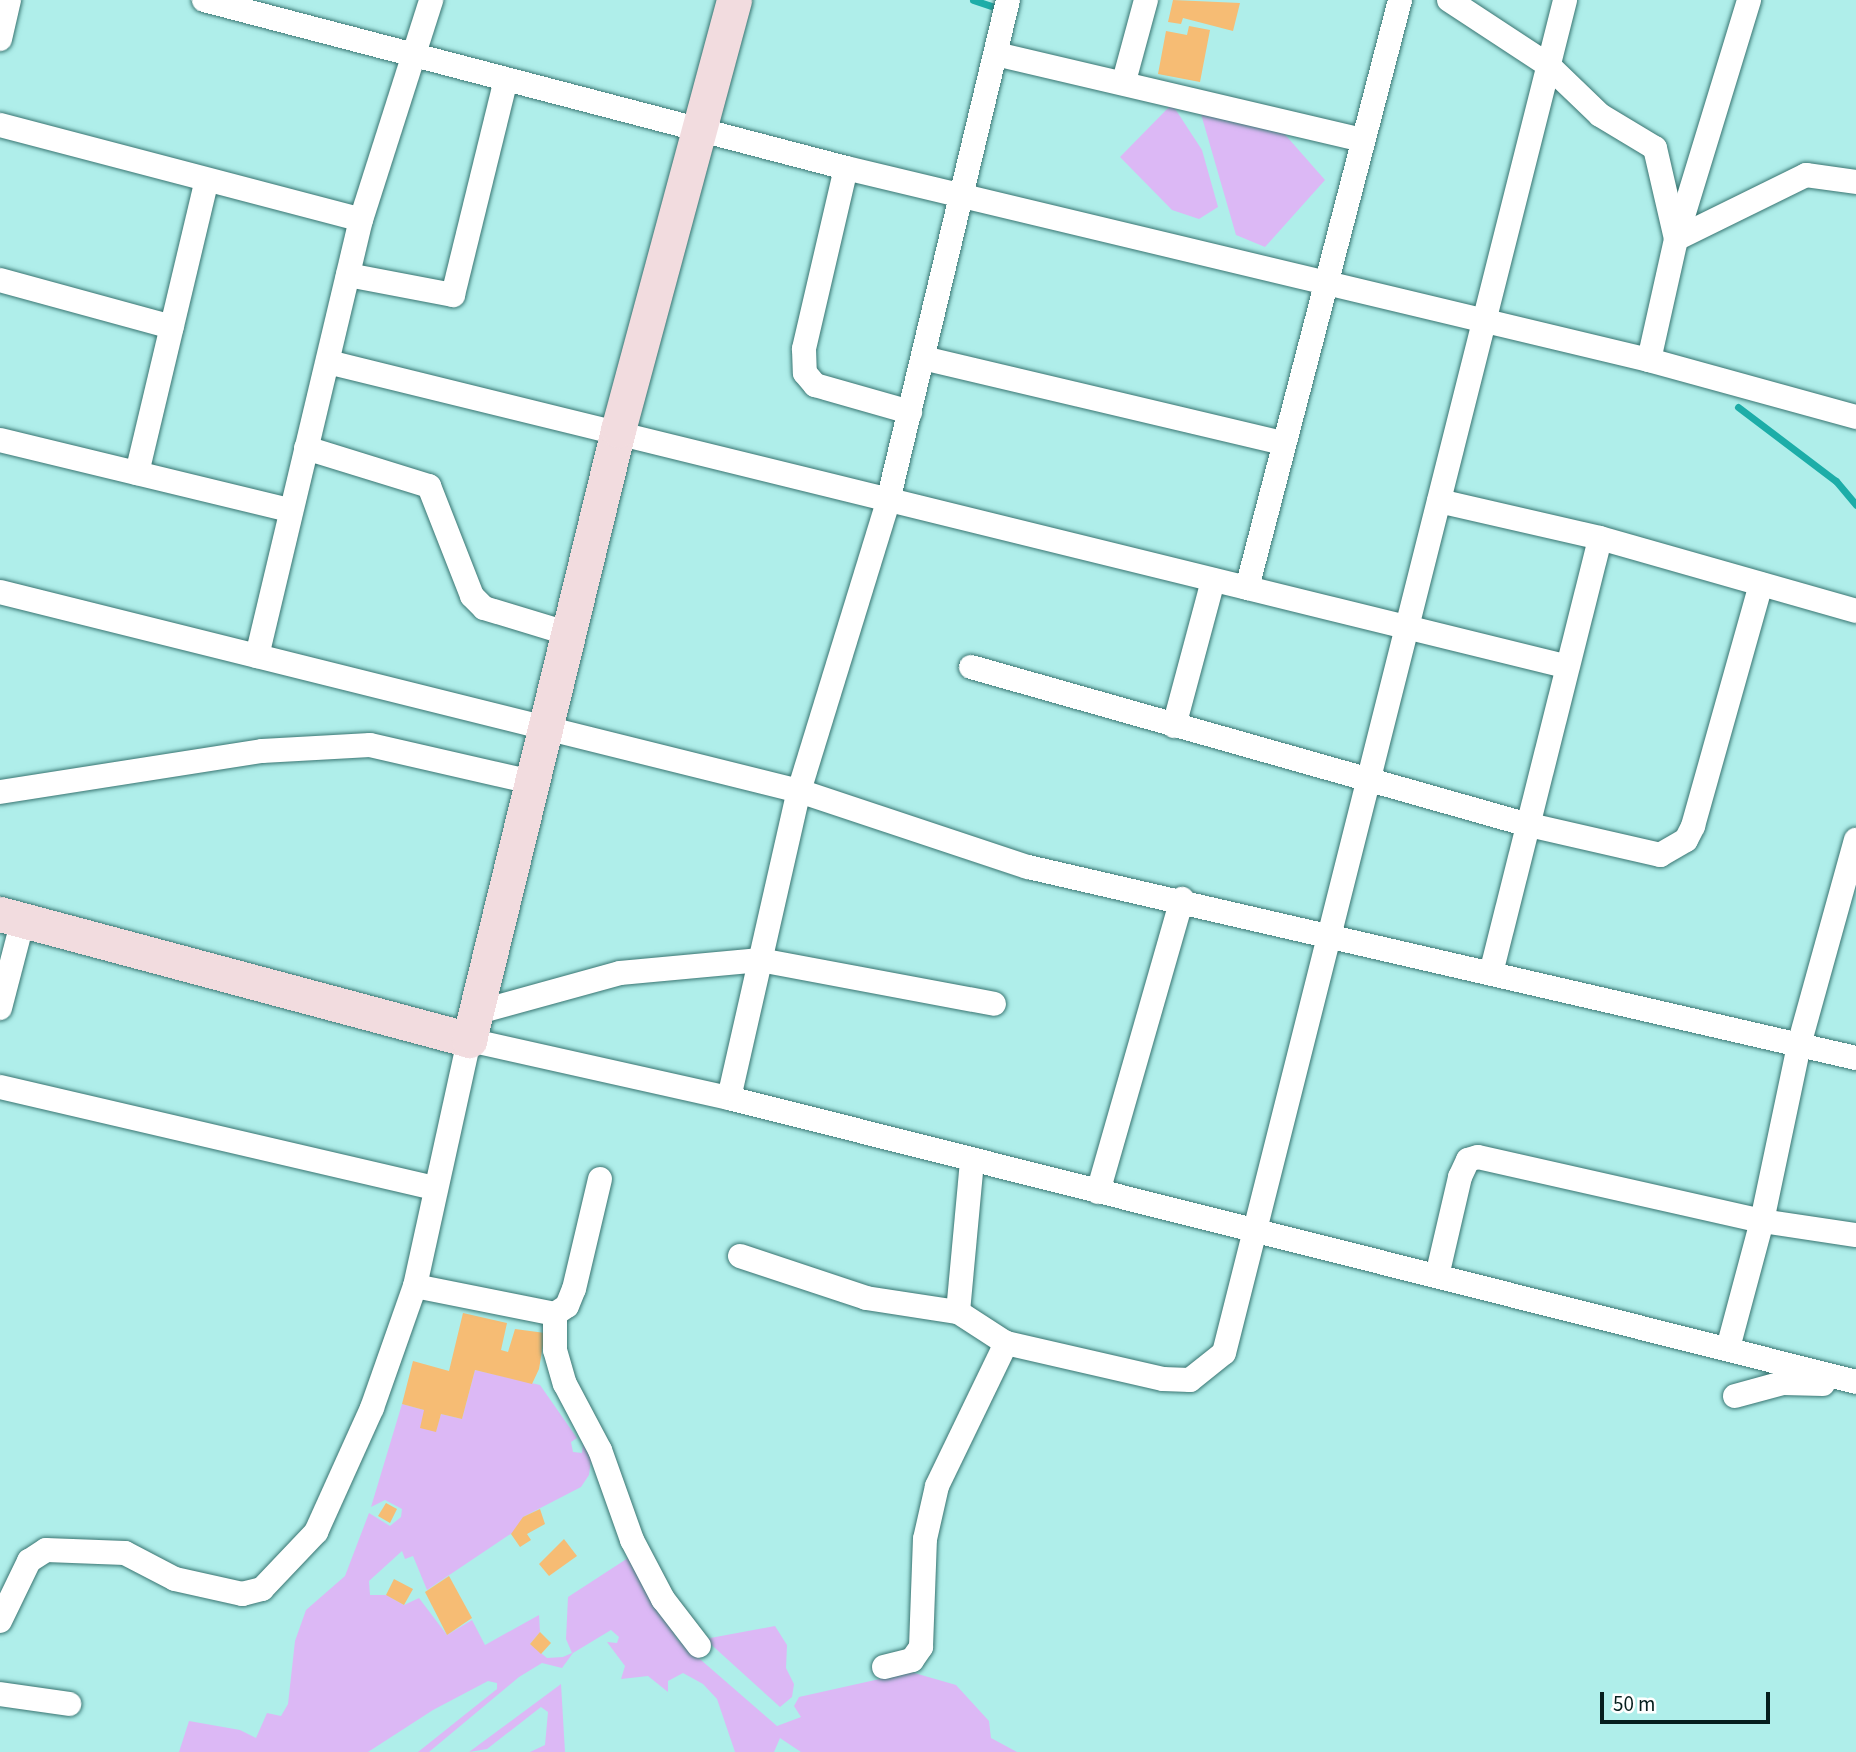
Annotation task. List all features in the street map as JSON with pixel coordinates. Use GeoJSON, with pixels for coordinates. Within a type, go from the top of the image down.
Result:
{"type":"FeatureCollection","features":[{"type":"Feature","properties":{"kind":"street"},"geometry":{"type":"LineString","coordinates":[[0,39],[9,0]]}},
{"type":"Feature","properties":{"kind":"street"},"geometry":{"type":"LineString","coordinates":[[204,0],[697,131],[1323,285],[1649,360],[1856,417]]}},
{"type":"Feature","properties":{"kind":"street"},"geometry":{"type":"LineString","coordinates":[[257,656],[361,220],[416,57],[431,0]]}},
{"type":"Feature","properties":{"kind":"street"},"geometry":{"type":"LineString","coordinates":[[0,1622],[29,1561],[46,1550],[125,1553],[175,1579],[214,1591],[262,1589],[316,1532],[372,1408],[415,1286],[472,1026],[543,730],[618,430],[734,0]]}},
{"type":"Feature","properties":{"kind":"street"},"geometry":{"type":"LineString","coordinates":[[729,1098],[799,791],[888,501],[1008,0]]}},
{"type":"Feature","properties":{"kind":"street"},"geometry":{"type":"LineString","coordinates":[[1124,81],[1146,0]]}},
{"type":"Feature","properties":{"kind":"street"},"geometry":{"type":"LineString","coordinates":[[1247,588],[1323,285],[1400,0]]}},
{"type":"Feature","properties":{"kind":"street"},"geometry":{"type":"LineString","coordinates":[[1449,0],[1548,65],[1600,115],[1655,148],[1676,239]]}},
{"type":"Feature","properties":{"kind":"street"},"geometry":{"type":"LineString","coordinates":[[740,1256],[866,1298],[958,1312],[1006,1343],[1190,1380],[1224,1353],[1252,1231],[1333,937],[1483,320],[1565,0]]}},
{"type":"Feature","properties":{"kind":"street"},"geometry":{"type":"LineString","coordinates":[[1649,360],[1676,239],[1749,0]]}},
{"type":"Feature","properties":{"kind":"street"},"geometry":{"type":"LineString","coordinates":[[996,54],[1124,81],[1362,140]]}},
{"type":"Feature","properties":{"kind":"street"},"geometry":{"type":"LineString","coordinates":[[348,275],[453,295],[506,80]]}},
{"type":"Feature","properties":{"kind":"street"},"geometry":{"type":"LineString","coordinates":[[0,125],[361,220]]}},
{"type":"Feature","properties":{"kind":"street"},"geometry":{"type":"LineString","coordinates":[[846,168],[804,349],[805,373],[815,385],[909,412]]}},
{"type":"Feature","properties":{"kind":"street"},"geometry":{"type":"LineString","coordinates":[[1676,239],[1806,175],[1856,182]]}},
{"type":"Feature","properties":{"kind":"street"},"geometry":{"type":"LineString","coordinates":[[137,473],[207,180]]}},
{"type":"Feature","properties":{"kind":"street"},"geometry":{"type":"LineString","coordinates":[[0,280],[172,327]]}},
{"type":"Feature","properties":{"kind":"street"},"geometry":{"type":"LineString","coordinates":[[923,358],[1283,443]]}},
{"type":"Feature","properties":{"kind":"street"},"geometry":{"type":"LineString","coordinates":[[328,362],[618,430],[888,501],[1565,666]]}},
{"type":"Feature","properties":{"kind":"street"},"geometry":{"type":"LineString","coordinates":[[0,440],[290,510]]}},
{"type":"Feature","properties":{"kind":"street"},"geometry":{"type":"LineString","coordinates":[[306,448],[429,486],[472,596],[484,608],[567,634]]}},
{"type":"Feature","properties":{"kind":"street"},"geometry":{"type":"LineString","coordinates":[[1439,501],[1600,538],[1856,611]]}},
{"type":"Feature","properties":{"kind":"street"},"geometry":{"type":"LineString","coordinates":[[1491,974],[1525,824],[1600,538]]}},
{"type":"Feature","properties":{"kind":"street"},"geometry":{"type":"LineString","coordinates":[[1174,726],[1213,580]]}},
{"type":"Feature","properties":{"kind":"street"},"geometry":{"type":"LineString","coordinates":[[971,667],[1525,824],[1660,855],[1686,841],[1738,681],[1761,584]]}},
{"type":"Feature","properties":{"kind":"street"},"geometry":{"type":"LineString","coordinates":[[0,592],[543,730],[799,791],[1028,867],[1182,899],[1333,937],[1856,1058]]}},
{"type":"Feature","properties":{"kind":"street"},"geometry":{"type":"LineString","coordinates":[[0,792],[262,751],[370,745],[532,782]]}},
{"type":"Feature","properties":{"kind":"street"},"geometry":{"type":"LineString","coordinates":[[1728,1348],[1762,1221],[1799,1045],[1856,840]]}},
{"type":"Feature","properties":{"kind":"street"},"geometry":{"type":"LineString","coordinates":[[1098,1192],[1182,899]]}},
{"type":"Feature","properties":{"kind":"street"},"geometry":{"type":"LineString","coordinates":[[0,1008],[12,917],[472,1026],[729,1098],[972,1161],[1728,1348],[1856,1384]]}},
{"type":"Feature","properties":{"kind":"street"},"geometry":{"type":"LineString","coordinates":[[472,1026],[531,993],[620,973],[760,960],[994,1004]]}},
{"type":"Feature","properties":{"kind":"street"},"geometry":{"type":"LineString","coordinates":[[0,1087],[435,1188]]}},
{"type":"Feature","properties":{"kind":"street"},"geometry":{"type":"LineString","coordinates":[[1437,1276],[1460,1177],[1468,1160],[1478,1157],[1762,1221],[1856,1235]]}},
{"type":"Feature","properties":{"kind":"street"},"geometry":{"type":"LineString","coordinates":[[958,1312],[972,1161]]}},
{"type":"Feature","properties":{"kind":"street"},"geometry":{"type":"LineString","coordinates":[[415,1286],[555,1314],[567,1306],[574,1289],[600,1179]]}},
{"type":"Feature","properties":{"kind":"street"},"geometry":{"type":"LineString","coordinates":[[555,1314],[555,1350],[565,1384],[600,1450],[632,1540],[663,1599],[699,1646]]}},
{"type":"Feature","properties":{"kind":"street"},"geometry":{"type":"LineString","coordinates":[[884,1667],[912,1660],[921,1647],[925,1539],[937,1486],[1006,1343]]}},
{"type":"Feature","properties":{"kind":"street"},"geometry":{"type":"LineString","coordinates":[[1735,1396],[1783,1383],[1856,1384]]}},
{"type":"Feature","properties":{"kind":"street"},"geometry":{"type":"LineString","coordinates":[[0,1694],[69,1704]]}},
{"type":"Feature","properties":{"kind":"shaded area"},"geometry":{"type":"Polygon","coordinates":[[[1172,104],[1202,150],[1218,207],[1199,219],[1172,210],[1120,157],[1172,104]]]}},
{"type":"Feature","properties":{"kind":"shaded area"},"geometry":{"type":"Polygon","coordinates":[[[1199,107],[1274,122],[1325,180],[1265,247],[1236,235],[1199,107]]]}},
{"type":"Feature","properties":{"kind":"shaded area"},"geometry":{"type":"Polygon","coordinates":[[[475,1370],[540,1385],[577,1438],[571,1442],[573,1452],[582,1453],[583,1444],[591,1459],[589,1475],[581,1487],[523,1517],[518,1529],[427,1590],[413,1556],[405,1559],[402,1551],[369,1581],[370,1595],[386,1595],[404,1605],[419,1598],[447,1635],[472,1620],[485,1645],[539,1615],[540,1632],[530,1644],[547,1658],[563,1657],[572,1653],[566,1639],[568,1597],[628,1558],[678,1640],[777,1726],[801,1717],[794,1706],[799,1697],[911,1672],[956,1685],[989,1721],[991,1738],[1017,1752],[801,1752],[780,1738],[774,1752],[735,1752],[717,1699],[703,1684],[683,1673],[668,1681],[668,1692],[648,1676],[621,1679],[625,1666],[607,1642],[617,1643],[619,1637],[611,1630],[573,1653],[562,1668],[542,1663],[519,1677],[429,1752],[418,1752],[497,1689],[497,1683],[488,1681],[433,1710],[368,1752],[179,1752],[189,1721],[240,1730],[256,1738],[267,1713],[281,1716],[288,1704],[295,1641],[306,1610],[345,1576],[369,1513],[390,1526],[401,1517],[402,1509],[385,1500],[371,1507],[402,1404],[424,1410],[436,1431],[441,1414],[462,1419],[475,1370]]]}},
{"type":"Feature","properties":{"kind":"shaded area"},"geometry":{"type":"Polygon","coordinates":[[[775,1626],[787,1645],[786,1668],[794,1684],[792,1697],[780,1707],[705,1639],[775,1626]]]}},
{"type":"Feature","properties":{"kind":"shaded area"},"geometry":{"type":"Polygon","coordinates":[[[561,1684],[565,1752],[530,1752],[545,1745],[548,1712],[541,1707],[487,1749],[469,1752],[561,1684]]]}},
{"type":"Feature","properties":{"kind":"building"},"geometry":{"type":"Polygon","coordinates":[[[1173,0],[1240,3],[1233,31],[1183,18],[1181,24],[1168,22],[1173,0]]]}},
{"type":"Feature","properties":{"kind":"building"},"geometry":{"type":"Polygon","coordinates":[[[1189,26],[1210,30],[1200,82],[1158,74],[1166,31],[1187,35],[1189,26]]]}},
{"type":"Feature","properties":{"kind":"building"},"geometry":{"type":"Polygon","coordinates":[[[463,1313],[507,1323],[501,1350],[508,1352],[515,1329],[545,1333],[539,1369],[532,1384],[475,1370],[462,1419],[441,1414],[436,1432],[420,1428],[424,1410],[402,1404],[413,1361],[449,1371],[463,1313]]]}},
{"type":"Feature","properties":{"kind":"building"},"geometry":{"type":"Polygon","coordinates":[[[386,1503],[397,1509],[390,1523],[378,1516],[386,1503]]]}},
{"type":"Feature","properties":{"kind":"building"},"geometry":{"type":"Polygon","coordinates":[[[540,1509],[545,1524],[527,1534],[531,1540],[520,1547],[511,1534],[523,1517],[540,1509]]]}},
{"type":"Feature","properties":{"kind":"building"},"geometry":{"type":"Polygon","coordinates":[[[564,1539],[577,1556],[549,1576],[539,1564],[564,1539]]]}},
{"type":"Feature","properties":{"kind":"building"},"geometry":{"type":"Polygon","coordinates":[[[449,1576],[472,1618],[447,1635],[425,1592],[449,1576]]]}},
{"type":"Feature","properties":{"kind":"building"},"geometry":{"type":"Polygon","coordinates":[[[394,1579],[413,1589],[404,1605],[386,1595],[394,1579]]]}},
{"type":"Feature","properties":{"kind":"building"},"geometry":{"type":"Polygon","coordinates":[[[540,1632],[551,1643],[541,1654],[530,1644],[540,1632]]]}},
{"type":"Feature","properties":{"kind":"waterway"},"geometry":{"type":"LineString","coordinates":[[973,0],[994,7]]}},
{"type":"Feature","properties":{"kind":"waterway"},"geometry":{"type":"LineString","coordinates":[[1738,407],[1836,481],[1856,505]]}}]}
